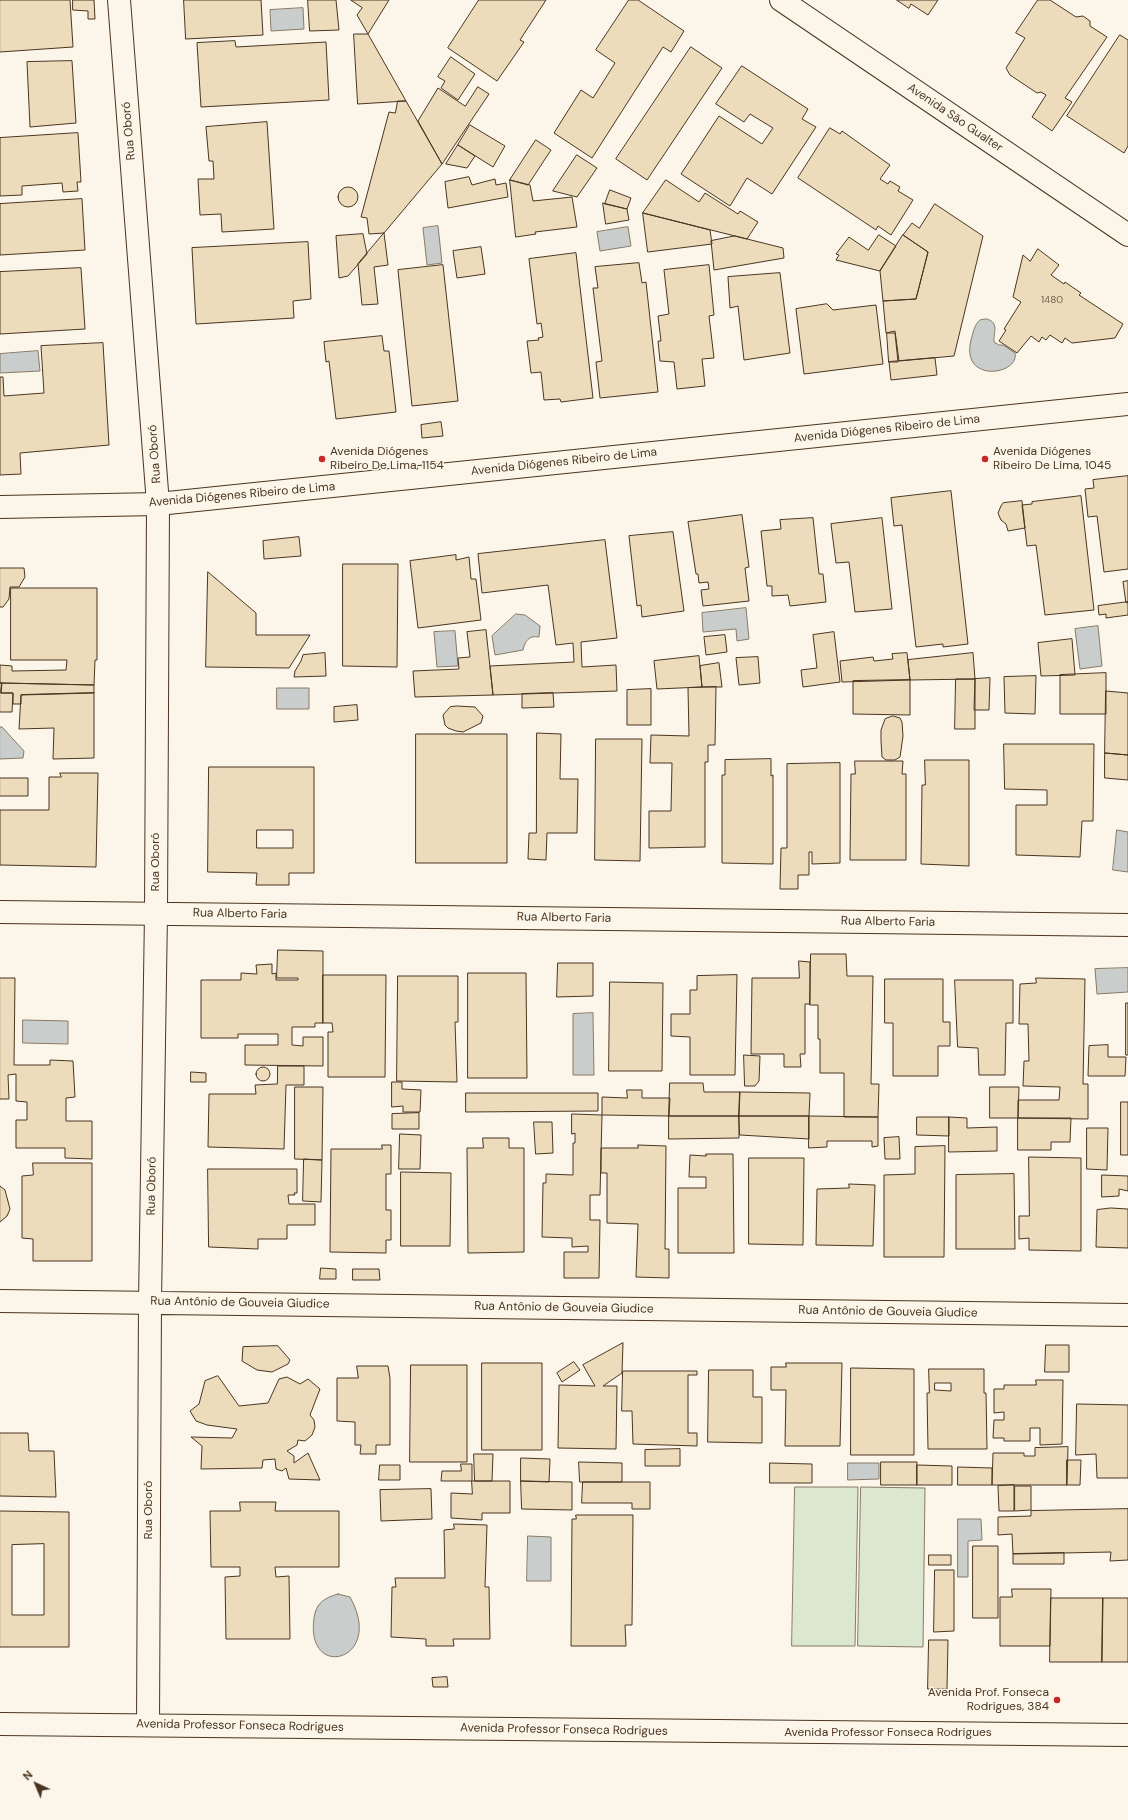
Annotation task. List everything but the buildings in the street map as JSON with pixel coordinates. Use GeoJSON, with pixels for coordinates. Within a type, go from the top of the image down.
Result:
{"type":"FeatureCollection","features":[{"type":"Feature","properties":{"kind":"main road","name":"Rua Oboró"},"geometry":{"type":"LineString","coordinates":[[119,0],[158,504],[156,913],[150,1302],[148,1726]]}},
{"type":"Feature","properties":{"kind":"main road","name":"Avenida São Gualter"},"geometry":{"type":"LineString","coordinates":[[781,0],[1128,235]]}},
{"type":"Feature","properties":{"kind":"main road","name":"Avenida Diógenes Ribeiro de Lima"},"geometry":{"type":"LineString","coordinates":[[0,507],[158,504],[1128,404]]}},
{"type":"Feature","properties":{"kind":"main road","name":"Rua Alberto Faria"},"geometry":{"type":"LineString","coordinates":[[0,912],[1128,925]]}},
{"type":"Feature","properties":{"kind":"main road","name":"Rua Antônio de Gouveia Giudice"},"geometry":{"type":"LineString","coordinates":[[0,1301],[1128,1315]]}},
{"type":"Feature","properties":{"kind":"main road","name":"Avenida Professor Fonseca Rodrigues"},"geometry":{"type":"LineString","coordinates":[[0,1724],[1128,1735]]}},
{"type":"Feature","properties":{"kind":"green space"},"geometry":{"type":"Polygon","coordinates":[[[795,1487],[858,1487],[855,1646],[792,1646],[795,1487]]]}},
{"type":"Feature","properties":{"kind":"green space"},"geometry":{"type":"Polygon","coordinates":[[[861,1487],[925,1488],[923,1647],[858,1646],[861,1487]]]}},
{"type":"Feature","properties":{"kind":"shaded area"},"geometry":{"type":"Polygon","coordinates":[[[303,8],[304,29],[271,31],[270,10],[303,8]]]}},
{"type":"Feature","properties":{"kind":"shaded area"},"geometry":{"type":"Polygon","coordinates":[[[438,226],[442,263],[427,265],[423,228],[438,226]]]}},
{"type":"Feature","properties":{"kind":"shaded area"},"geometry":{"type":"Polygon","coordinates":[[[628,227],[631,246],[600,251],[597,232],[628,227]]]}},
{"type":"Feature","properties":{"kind":"shaded area"},"geometry":{"type":"Polygon","coordinates":[[[987,319],[995,326],[994,342],[999,345],[1003,345],[1015,353],[1014,361],[1009,366],[1000,370],[991,371],[981,369],[974,364],[970,354],[971,340],[975,327],[980,320],[987,319]]]}},
{"type":"Feature","properties":{"kind":"shaded area"},"geometry":{"type":"Polygon","coordinates":[[[38,351],[40,371],[0,373],[0,354],[38,351]]]}},
{"type":"Feature","properties":{"kind":"shaded area"},"geometry":{"type":"Polygon","coordinates":[[[746,608],[749,639],[737,641],[736,629],[703,632],[702,613],[746,608]]]}},
{"type":"Feature","properties":{"kind":"shaded area"},"geometry":{"type":"Polygon","coordinates":[[[516,614],[525,615],[540,626],[539,637],[528,639],[523,650],[495,655],[492,636],[516,614]]]}},
{"type":"Feature","properties":{"kind":"shaded area"},"geometry":{"type":"Polygon","coordinates":[[[1098,626],[1102,666],[1080,669],[1075,629],[1098,626]]]}},
{"type":"Feature","properties":{"kind":"shaded area"},"geometry":{"type":"Polygon","coordinates":[[[455,631],[458,666],[437,667],[434,632],[455,631]]]}},
{"type":"Feature","properties":{"kind":"shaded area"},"geometry":{"type":"Polygon","coordinates":[[[277,688],[309,688],[309,709],[277,709],[277,688]]]}},
{"type":"Feature","properties":{"kind":"shaded area"},"geometry":{"type":"Polygon","coordinates":[[[0,727],[2,727],[24,751],[23,758],[0,759],[0,727]]]}},
{"type":"Feature","properties":{"kind":"shaded area"},"geometry":{"type":"Polygon","coordinates":[[[1117,830],[1128,832],[1128,872],[1113,870],[1117,830]]]}},
{"type":"Feature","properties":{"kind":"shaded area"},"geometry":{"type":"Polygon","coordinates":[[[1128,968],[1128,992],[1097,994],[1095,969],[1128,968]]]}},
{"type":"Feature","properties":{"kind":"shaded area"},"geometry":{"type":"Polygon","coordinates":[[[593,1013],[594,1075],[573,1075],[573,1014],[593,1013]]]}},
{"type":"Feature","properties":{"kind":"shaded area"},"geometry":{"type":"Polygon","coordinates":[[[23,1020],[68,1021],[68,1044],[23,1043],[23,1020]]]}},
{"type":"Feature","properties":{"kind":"shaded area"},"geometry":{"type":"Polygon","coordinates":[[[848,1463],[879,1463],[879,1479],[848,1480],[848,1463]]]}},
{"type":"Feature","properties":{"kind":"shaded area"},"geometry":{"type":"Polygon","coordinates":[[[958,1519],[981,1519],[982,1540],[968,1541],[968,1577],[958,1577],[958,1519]]]}},
{"type":"Feature","properties":{"kind":"shaded area"},"geometry":{"type":"Polygon","coordinates":[[[528,1536],[551,1537],[551,1581],[527,1581],[528,1536]]]}},
{"type":"Feature","properties":{"kind":"shaded area"},"geometry":{"type":"Polygon","coordinates":[[[338,1594],[350,1597],[358,1619],[358,1636],[352,1649],[342,1656],[331,1656],[321,1651],[314,1638],[314,1618],[317,1608],[325,1599],[338,1594]]]}},
{"type":"Feature","properties":{"kind":"place","name":"Avenida Diógenes Ribeiro De Lima, 1154"},"geometry":{"type":"Point","coordinates":[322,459]}},
{"type":"Feature","properties":{"kind":"place","name":"Avenida Diógenes Ribeiro De Lima, 1045"},"geometry":{"type":"Point","coordinates":[985,459]}},
{"type":"Feature","properties":{"kind":"place","name":"Avenida Prof. Fonseca Rodrigues, 384"},"geometry":{"type":"Point","coordinates":[1057,1700]}}]}
